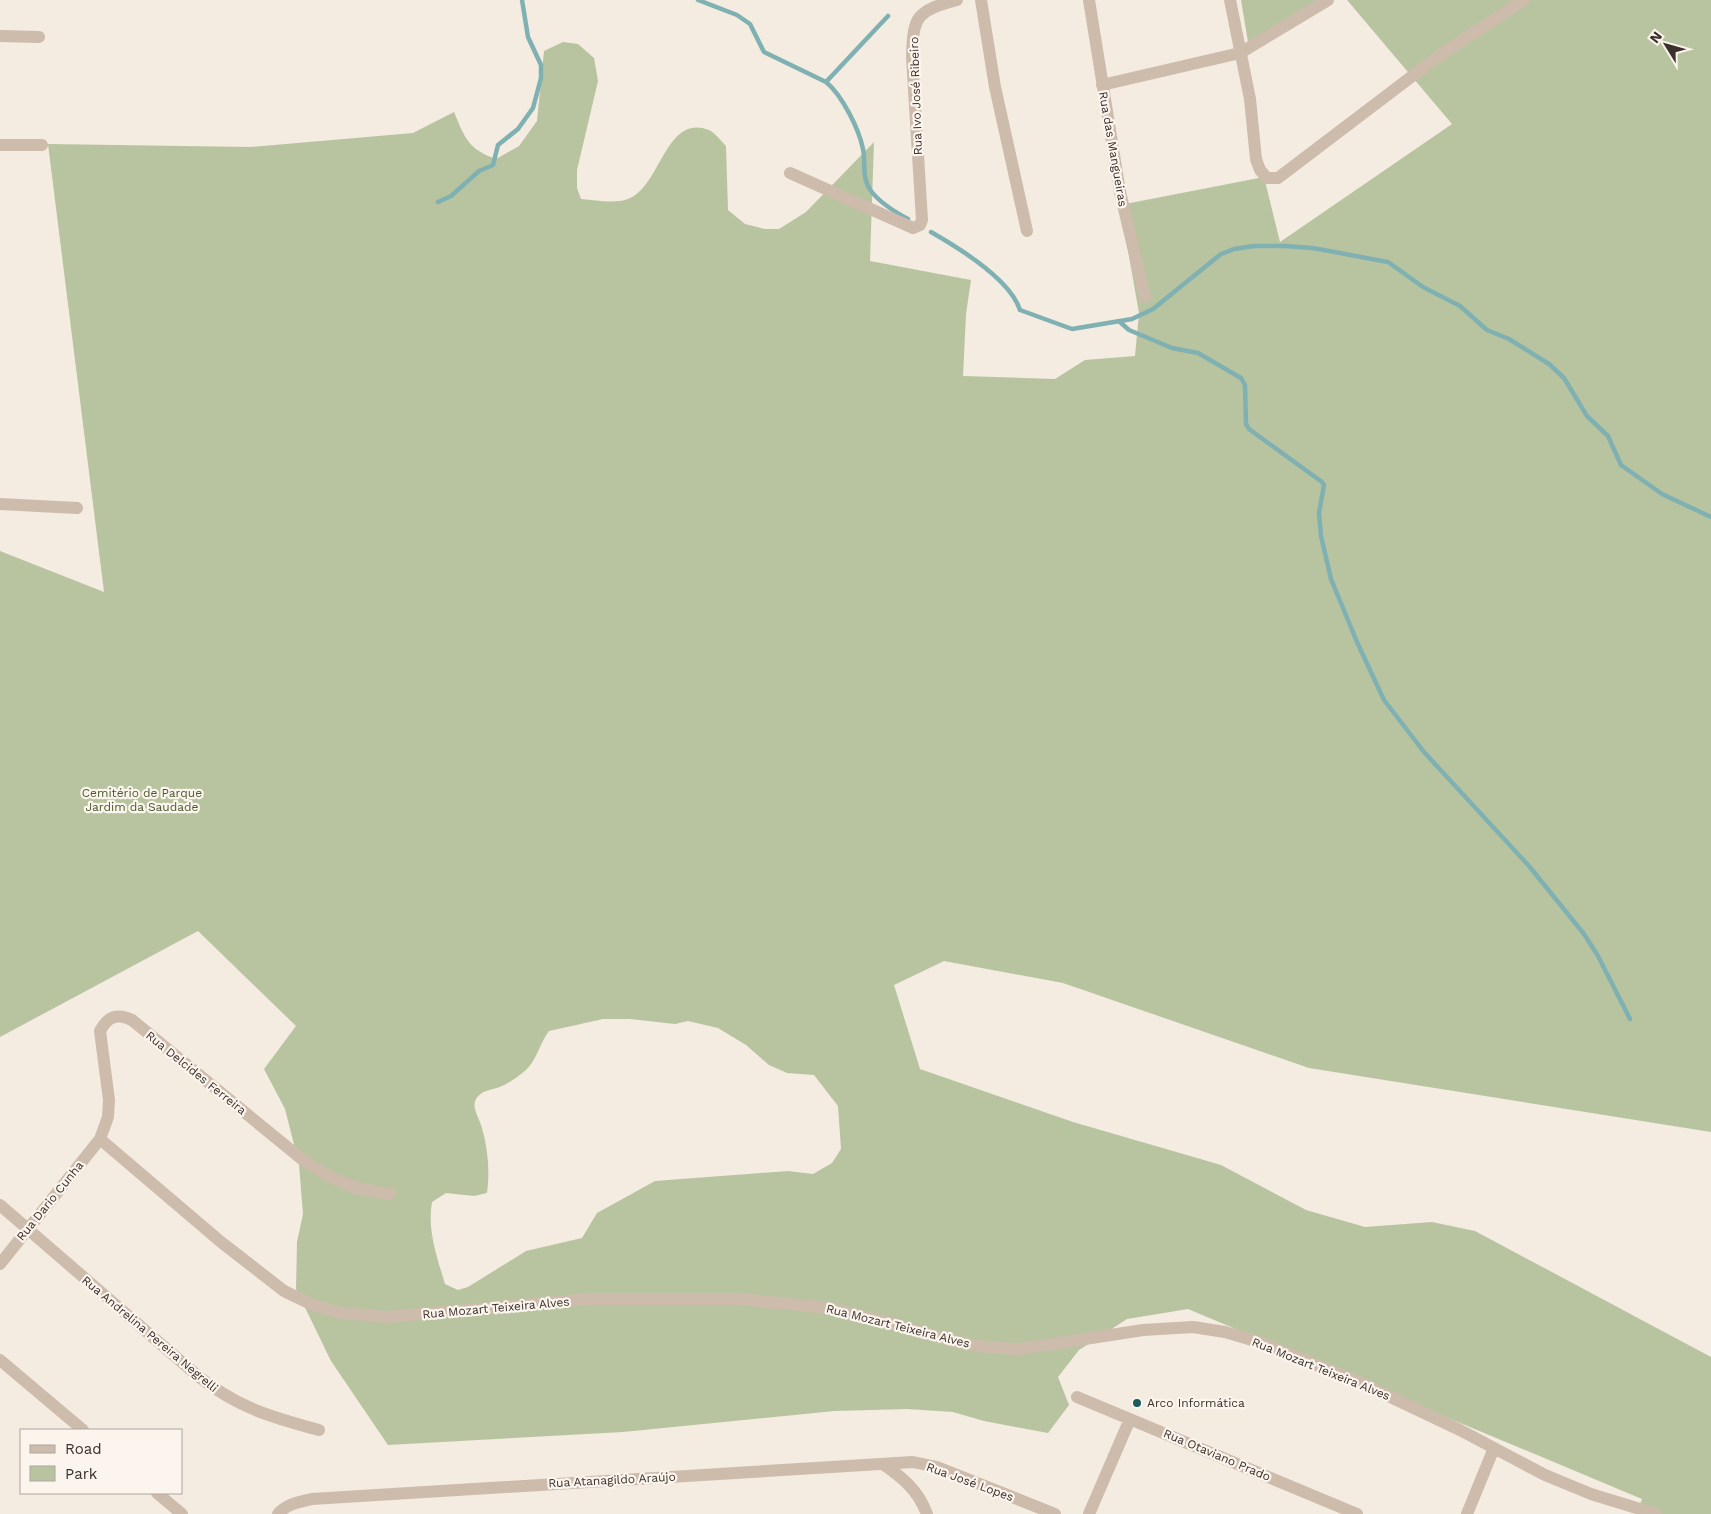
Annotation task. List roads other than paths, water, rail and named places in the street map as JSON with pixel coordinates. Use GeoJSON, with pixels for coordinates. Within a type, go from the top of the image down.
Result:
{"type":"FeatureCollection","features":[{"type":"Feature","properties":{"kind":"street","name":"Rua Ivo José Ribeiro"},"geometry":{"type":"LineString","coordinates":[[790,173],[913,228],[920,225],[922,220],[912,57],[913,33],[920,16],[927,9],[957,0]]}},
{"type":"Feature","properties":{"kind":"street"},"geometry":{"type":"LineString","coordinates":[[981,0],[995,87],[1027,231]]}},
{"type":"Feature","properties":{"kind":"street","name":"Rua das Mangueiras"},"geometry":{"type":"LineString","coordinates":[[1089,0],[1120,192],[1145,297]]}},
{"type":"Feature","properties":{"kind":"street"},"geometry":{"type":"LineString","coordinates":[[1230,0],[1250,99],[1258,164],[1267,178],[1278,178],[1433,60],[1524,0]]}},
{"type":"Feature","properties":{"kind":"street"},"geometry":{"type":"LineString","coordinates":[[1102,85],[1240,53],[1328,0]]}},
{"type":"Feature","properties":{"kind":"street"},"geometry":{"type":"LineString","coordinates":[[0,36],[39,37]]}},
{"type":"Feature","properties":{"kind":"street"},"geometry":{"type":"LineString","coordinates":[[0,145],[42,145]]}},
{"type":"Feature","properties":{"kind":"street"},"geometry":{"type":"LineString","coordinates":[[0,504],[77,508]]}},
{"type":"Feature","properties":{"kind":"street","name":"Rua Delcides Ferreira"},"geometry":{"type":"LineString","coordinates":[[100,1138],[108,1117],[109,1100],[100,1031],[109,1018],[122,1015],[132,1020],[303,1160],[329,1176],[355,1188],[390,1194]]}},
{"type":"Feature","properties":{"kind":"street","name":"Rua Dario Cunha"},"geometry":{"type":"LineString","coordinates":[[0,1264],[100,1138]]}},
{"type":"Feature","properties":{"kind":"street","name":"Rua Mozart Teixeira Alves"},"geometry":{"type":"LineString","coordinates":[[100,1138],[221,1242],[284,1291],[313,1305],[342,1313],[387,1317],[590,1299],[741,1299],[828,1308],[956,1342],[985,1347],[1020,1349],[1108,1334],[1193,1327],[1225,1332],[1289,1354],[1359,1382],[1545,1475],[1591,1494],[1656,1514]]}},
{"type":"Feature","properties":{"kind":"street","name":"Rua Andrelina Pereira Negrelli"},"geometry":{"type":"LineString","coordinates":[[0,1205],[221,1394],[255,1411],[319,1430]]}},
{"type":"Feature","properties":{"kind":"street"},"geometry":{"type":"LineString","coordinates":[[0,1360],[82,1429]]}},
{"type":"Feature","properties":{"kind":"street","name":"Rua Otaviano Prado"},"geometry":{"type":"LineString","coordinates":[[1077,1397],[1357,1514]]}},
{"type":"Feature","properties":{"kind":"street"},"geometry":{"type":"LineString","coordinates":[[1089,1514],[1130,1419]]}},
{"type":"Feature","properties":{"kind":"street"},"geometry":{"type":"LineString","coordinates":[[1467,1514],[1494,1448]]}},
{"type":"Feature","properties":{"kind":"street","name":"Rua José Lopes"},"geometry":{"type":"LineString","coordinates":[[883,1464],[913,1462],[937,1468],[1055,1514]]}},
{"type":"Feature","properties":{"kind":"street"},"geometry":{"type":"LineString","coordinates":[[883,1464],[903,1477],[916,1492],[927,1514]]}},
{"type":"Feature","properties":{"kind":"street","name":"Rua Atanagildo Araújo"},"geometry":{"type":"LineString","coordinates":[[278,1514],[282,1509],[312,1498],[883,1464]]}},
{"type":"Feature","properties":{"kind":"street"},"geometry":{"type":"LineString","coordinates":[[158,1494],[182,1514]]}},
{"type":"Feature","properties":{"kind":"waterway"},"geometry":{"type":"LineString","coordinates":[[438,202],[451,196],[479,171],[493,165],[498,145],[518,129],[533,108],[541,78],[541,65],[528,37],[522,0]]}},
{"type":"Feature","properties":{"kind":"waterway"},"geometry":{"type":"LineString","coordinates":[[698,0],[737,15],[750,24],[764,52],[826,82],[832,88],[844,104],[858,132],[863,149],[865,176],[868,186],[883,203],[908,219]]}},
{"type":"Feature","properties":{"kind":"waterway"},"geometry":{"type":"LineString","coordinates":[[826,82],[888,16]]}},
{"type":"Feature","properties":{"kind":"waterway"},"geometry":{"type":"LineString","coordinates":[[931,232],[969,256],[995,276],[1006,287],[1020,310],[1072,329],[1132,319],[1153,309],[1221,254],[1234,249],[1254,246],[1313,248],[1388,262],[1423,287],[1460,306],[1487,330],[1509,339],[1549,364],[1564,378],[1587,416],[1608,436],[1621,465],[1662,494],[1711,517]]}},
{"type":"Feature","properties":{"kind":"waterway"},"geometry":{"type":"LineString","coordinates":[[1120,322],[1129,330],[1172,348],[1198,353],[1241,378],[1245,385],[1246,424],[1249,429],[1322,482],[1324,485],[1319,513],[1321,536],[1331,579],[1384,700],[1424,752],[1529,866],[1584,934],[1598,956],[1630,1019]]}},
{"type":"Feature","properties":{"kind":"place","name":"Arco Informática"},"geometry":{"type":"Point","coordinates":[1137,1403]}},
{"type":"Feature","properties":{"kind":"park label","name":"Cemitério de Parque Jardim da Saudade"},"geometry":{"type":"Point","coordinates":[142,800]}}]}
